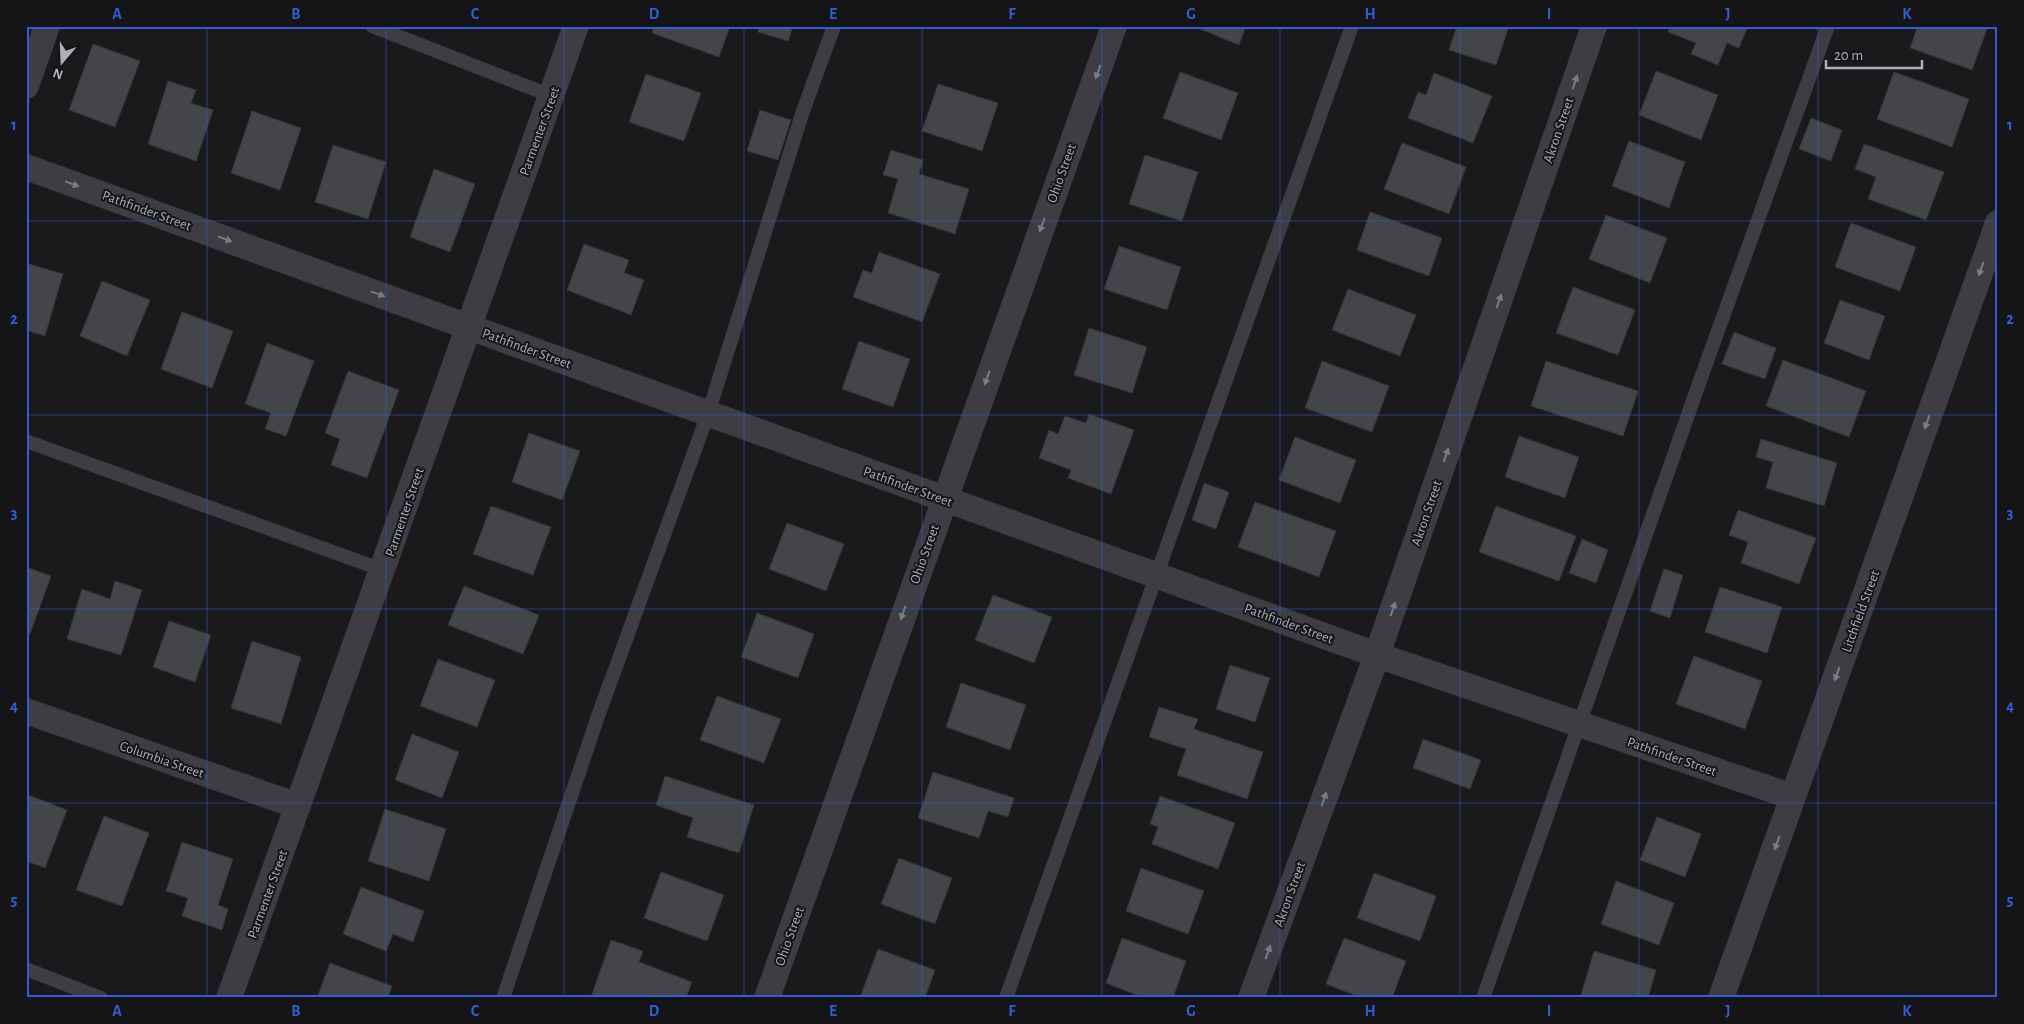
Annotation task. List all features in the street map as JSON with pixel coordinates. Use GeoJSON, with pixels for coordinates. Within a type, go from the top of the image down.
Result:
{"type":"FeatureCollection","features":[{"type":"Feature","properties":{"kind":"street"},"geometry":{"type":"LineString","coordinates":[[26,86],[47,26]]}},
{"type":"Feature","properties":{"kind":"street","name":"Parmenter Street"},"geometry":{"type":"LineString","coordinates":[[229,998],[576,26]]}},
{"type":"Feature","properties":{"kind":"street","name":"Ohio Street"},"geometry":{"type":"LineString","coordinates":[[767,998],[1114,26]]}},
{"type":"Feature","properties":{"kind":"street","name":"Akron Street"},"geometry":{"type":"LineString","coordinates":[[1251,998],[1377,655],[1594,26]]}},
{"type":"Feature","properties":{"kind":"street","name":"Pathfinder Street"},"geometry":{"type":"LineString","coordinates":[[26,167],[1377,655],[1793,797]]}},
{"type":"Feature","properties":{"kind":"street","name":"Litchfield Street"},"geometry":{"type":"LineString","coordinates":[[1721,998],[1998,223]]}},
{"type":"Feature","properties":{"kind":"street","name":"Columbia Street"},"geometry":{"type":"LineString","coordinates":[[26,711],[298,806]]}},
{"type":"Feature","properties":{"kind":"lane"},"geometry":{"type":"LineString","coordinates":[[372,26],[552,96]]}},
{"type":"Feature","properties":{"kind":"lane"},"geometry":{"type":"LineString","coordinates":[[503,998],[597,719],[708,414],[803,112],[834,26]]}},
{"type":"Feature","properties":{"kind":"lane"},"geometry":{"type":"LineString","coordinates":[[1006,998],[1158,576],[1352,26]]}},
{"type":"Feature","properties":{"kind":"lane"},"geometry":{"type":"LineString","coordinates":[[1483,998],[1705,366],[1828,26]]}},
{"type":"Feature","properties":{"kind":"lane"},"geometry":{"type":"LineString","coordinates":[[26,441],[383,570]]}},
{"type":"Feature","properties":{"kind":"lane"},"geometry":{"type":"LineString","coordinates":[[26,969],[101,998]]}},
{"type":"Feature","properties":{"kind":"building"},"geometry":{"type":"Polygon","coordinates":[[[654,26],[730,26],[719,57],[652,33],[654,26]]]}},
{"type":"Feature","properties":{"kind":"building"},"geometry":{"type":"Polygon","coordinates":[[[759,26],[793,26],[788,41],[758,32],[759,26]]]}},
{"type":"Feature","properties":{"kind":"building"},"geometry":{"type":"Polygon","coordinates":[[[1193,26],[1246,26],[1239,45],[1193,26]]]}},
{"type":"Feature","properties":{"kind":"building"},"geometry":{"type":"Polygon","coordinates":[[[1457,26],[1509,26],[1496,65],[1449,50],[1457,26]]]}},
{"type":"Feature","properties":{"kind":"building"},"geometry":{"type":"Polygon","coordinates":[[[1670,26],[1748,26],[1739,48],[1727,43],[1718,65],[1691,54],[1696,43],[1668,32],[1670,26]]]}},
{"type":"Feature","properties":{"kind":"building"},"geometry":{"type":"Polygon","coordinates":[[[1918,26],[1988,26],[1972,70],[1910,48],[1918,26]]]}},
{"type":"Feature","properties":{"kind":"building"},"geometry":{"type":"Polygon","coordinates":[[[93,44],[140,61],[115,127],[69,110],[93,44]]]}},
{"type":"Feature","properties":{"kind":"building"},"geometry":{"type":"Polygon","coordinates":[[[1656,71],[1718,95],[1701,140],[1639,115],[1656,71]]]}},
{"type":"Feature","properties":{"kind":"building"},"geometry":{"type":"Polygon","coordinates":[[[1180,72],[1238,93],[1221,140],[1163,118],[1180,72]]]}},
{"type":"Feature","properties":{"kind":"building"},"geometry":{"type":"Polygon","coordinates":[[[1894,72],[1969,99],[1952,147],[1877,119],[1894,72]]]}},
{"type":"Feature","properties":{"kind":"building"},"geometry":{"type":"Polygon","coordinates":[[[1434,73],[1492,96],[1473,143],[1408,118],[1418,92],[1426,95],[1434,73]]]}},
{"type":"Feature","properties":{"kind":"building"},"geometry":{"type":"Polygon","coordinates":[[[646,74],[701,93],[684,141],[629,122],[646,74]]]}},
{"type":"Feature","properties":{"kind":"building"},"geometry":{"type":"Polygon","coordinates":[[[168,81],[196,90],[191,103],[213,110],[196,161],[148,144],[168,81]]]}},
{"type":"Feature","properties":{"kind":"building"},"geometry":{"type":"Polygon","coordinates":[[[938,84],[998,103],[982,151],[922,131],[938,84]]]}},
{"type":"Feature","properties":{"kind":"building"},"geometry":{"type":"Polygon","coordinates":[[[760,110],[791,120],[778,160],[747,151],[760,110]]]}},
{"type":"Feature","properties":{"kind":"building"},"geometry":{"type":"Polygon","coordinates":[[[252,111],[301,128],[280,190],[231,173],[252,111]]]}},
{"type":"Feature","properties":{"kind":"building"},"geometry":{"type":"Polygon","coordinates":[[[1811,118],[1842,130],[1831,161],[1799,149],[1811,118]]]}},
{"type":"Feature","properties":{"kind":"building"},"geometry":{"type":"Polygon","coordinates":[[[1629,141],[1685,162],[1669,208],[1612,186],[1629,141]]]}},
{"type":"Feature","properties":{"kind":"building"},"geometry":{"type":"Polygon","coordinates":[[[1402,143],[1466,167],[1449,214],[1384,189],[1402,143]]]}},
{"type":"Feature","properties":{"kind":"building"},"geometry":{"type":"Polygon","coordinates":[[[1864,144],[1944,172],[1926,220],[1868,199],[1876,177],[1855,169],[1864,144]]]}},
{"type":"Feature","properties":{"kind":"building"},"geometry":{"type":"Polygon","coordinates":[[[333,145],[386,162],[368,219],[315,202],[333,145]]]}},
{"type":"Feature","properties":{"kind":"building"},"geometry":{"type":"Polygon","coordinates":[[[891,150],[923,160],[919,174],[969,189],[955,234],[888,213],[898,179],[883,175],[891,150]]]}},
{"type":"Feature","properties":{"kind":"building"},"geometry":{"type":"Polygon","coordinates":[[[1145,155],[1198,172],[1182,221],[1129,204],[1145,155]]]}},
{"type":"Feature","properties":{"kind":"building"},"geometry":{"type":"Polygon","coordinates":[[[434,169],[475,184],[450,252],[410,237],[434,169]]]}},
{"type":"Feature","properties":{"kind":"building"},"geometry":{"type":"Polygon","coordinates":[[[1370,212],[1442,238],[1429,276],[1357,250],[1370,212]]]}},
{"type":"Feature","properties":{"kind":"building"},"geometry":{"type":"Polygon","coordinates":[[[1606,215],[1667,238],[1650,283],[1589,259],[1606,215]]]}},
{"type":"Feature","properties":{"kind":"building"},"geometry":{"type":"Polygon","coordinates":[[[1851,223],[1916,247],[1900,291],[1835,267],[1851,223]]]}},
{"type":"Feature","properties":{"kind":"building"},"geometry":{"type":"Polygon","coordinates":[[[584,244],[629,260],[624,273],[644,280],[631,315],[567,290],[584,244]]]}},
{"type":"Feature","properties":{"kind":"building"},"geometry":{"type":"Polygon","coordinates":[[[1119,246],[1181,267],[1167,310],[1104,289],[1119,246]]]}},
{"type":"Feature","properties":{"kind":"building"},"geometry":{"type":"Polygon","coordinates":[[[879,252],[940,274],[922,322],[853,297],[863,270],[872,273],[879,252]]]}},
{"type":"Feature","properties":{"kind":"building"},"geometry":{"type":"Polygon","coordinates":[[[26,263],[63,274],[45,336],[26,330],[26,263]]]}},
{"type":"Feature","properties":{"kind":"building"},"geometry":{"type":"Polygon","coordinates":[[[102,281],[150,300],[127,356],[80,336],[102,281]]]}},
{"type":"Feature","properties":{"kind":"building"},"geometry":{"type":"Polygon","coordinates":[[[1573,287],[1635,310],[1618,355],[1556,333],[1573,287]]]}},
{"type":"Feature","properties":{"kind":"building"},"geometry":{"type":"Polygon","coordinates":[[[1348,289],[1416,315],[1400,356],[1332,330],[1348,289]]]}},
{"type":"Feature","properties":{"kind":"building"},"geometry":{"type":"Polygon","coordinates":[[[1840,300],[1885,316],[1869,360],[1824,343],[1840,300]]]}},
{"type":"Feature","properties":{"kind":"building"},"geometry":{"type":"Polygon","coordinates":[[[182,312],[233,331],[212,388],[161,369],[182,312]]]}},
{"type":"Feature","properties":{"kind":"building"},"geometry":{"type":"Polygon","coordinates":[[[1089,328],[1147,347],[1132,393],[1074,375],[1089,328]]]}},
{"type":"Feature","properties":{"kind":"building"},"geometry":{"type":"Polygon","coordinates":[[[1734,332],[1776,348],[1765,379],[1722,364],[1734,332]]]}},
{"type":"Feature","properties":{"kind":"building"},"geometry":{"type":"Polygon","coordinates":[[[859,341],[910,359],[893,407],[842,389],[859,341]]]}},
{"type":"Feature","properties":{"kind":"building"},"geometry":{"type":"Polygon","coordinates":[[[267,343],[314,361],[286,436],[265,429],[271,413],[245,404],[267,343]]]}},
{"type":"Feature","properties":{"kind":"building"},"geometry":{"type":"Polygon","coordinates":[[[1783,360],[1866,391],[1849,437],[1766,406],[1783,360]]]}},
{"type":"Feature","properties":{"kind":"building"},"geometry":{"type":"Polygon","coordinates":[[[1322,361],[1389,386],[1372,432],[1305,408],[1322,361]]]}},
{"type":"Feature","properties":{"kind":"building"},"geometry":{"type":"Polygon","coordinates":[[[1546,361],[1638,391],[1623,436],[1531,406],[1546,361]]]}},
{"type":"Feature","properties":{"kind":"building"},"geometry":{"type":"Polygon","coordinates":[[[348,371],[399,390],[367,478],[331,465],[340,439],[325,433],[348,371]]]}},
{"type":"Feature","properties":{"kind":"building"},"geometry":{"type":"Polygon","coordinates":[[[1089,414],[1134,430],[1111,494],[1068,478],[1071,470],[1039,458],[1049,430],[1058,434],[1065,416],[1086,423],[1089,414]]]}},
{"type":"Feature","properties":{"kind":"building"},"geometry":{"type":"Polygon","coordinates":[[[529,433],[580,451],[562,500],[512,482],[529,433]]]}},
{"type":"Feature","properties":{"kind":"building"},"geometry":{"type":"Polygon","coordinates":[[[1519,436],[1579,457],[1565,498],[1505,477],[1519,436]]]}},
{"type":"Feature","properties":{"kind":"building"},"geometry":{"type":"Polygon","coordinates":[[[1295,437],[1356,460],[1340,503],[1279,480],[1295,437]]]}},
{"type":"Feature","properties":{"kind":"building"},"geometry":{"type":"Polygon","coordinates":[[[1761,439],[1837,463],[1824,506],[1766,488],[1773,462],[1756,457],[1761,439]]]}},
{"type":"Feature","properties":{"kind":"building"},"geometry":{"type":"Polygon","coordinates":[[[1204,483],[1229,492],[1216,529],[1192,520],[1204,483]]]}},
{"type":"Feature","properties":{"kind":"building"},"geometry":{"type":"Polygon","coordinates":[[[1255,502],[1336,531],[1319,577],[1238,547],[1255,502]]]}},
{"type":"Feature","properties":{"kind":"building"},"geometry":{"type":"Polygon","coordinates":[[[491,506],[551,527],[533,575],[473,554],[491,506]]]}},
{"type":"Feature","properties":{"kind":"building"},"geometry":{"type":"Polygon","coordinates":[[[1496,506],[1576,536],[1559,581],[1479,552],[1496,506]]]}},
{"type":"Feature","properties":{"kind":"building"},"geometry":{"type":"Polygon","coordinates":[[[1738,510],[1816,538],[1799,584],[1741,563],[1748,542],[1729,535],[1738,510]]]}},
{"type":"Feature","properties":{"kind":"building"},"geometry":{"type":"Polygon","coordinates":[[[787,523],[844,544],[826,591],[769,569],[787,523]]]}},
{"type":"Feature","properties":{"kind":"building"},"geometry":{"type":"Polygon","coordinates":[[[1582,539],[1608,550],[1596,583],[1569,573],[1582,539]]]}},
{"type":"Feature","properties":{"kind":"building"},"geometry":{"type":"Polygon","coordinates":[[[26,567],[51,576],[30,634],[26,633],[26,567]]]}},
{"type":"Feature","properties":{"kind":"building"},"geometry":{"type":"Polygon","coordinates":[[[1664,569],[1683,575],[1670,618],[1650,611],[1664,569]]]}},
{"type":"Feature","properties":{"kind":"building"},"geometry":{"type":"Polygon","coordinates":[[[115,581],[142,590],[121,655],[67,639],[82,589],[110,599],[115,581]]]}},
{"type":"Feature","properties":{"kind":"building"},"geometry":{"type":"Polygon","coordinates":[[[464,586],[539,615],[523,654],[448,625],[464,586]]]}},
{"type":"Feature","properties":{"kind":"building"},"geometry":{"type":"Polygon","coordinates":[[[1720,587],[1782,607],[1767,653],[1705,632],[1720,587]]]}},
{"type":"Feature","properties":{"kind":"building"},"geometry":{"type":"Polygon","coordinates":[[[993,595],[1052,617],[1034,663],[975,640],[993,595]]]}},
{"type":"Feature","properties":{"kind":"building"},"geometry":{"type":"Polygon","coordinates":[[[757,613],[814,634],[798,678],[741,657],[757,613]]]}},
{"type":"Feature","properties":{"kind":"building"},"geometry":{"type":"Polygon","coordinates":[[[169,621],[211,635],[195,682],[153,667],[169,621]]]}},
{"type":"Feature","properties":{"kind":"building"},"geometry":{"type":"Polygon","coordinates":[[[252,641],[301,657],[281,724],[231,708],[252,641]]]}},
{"type":"Feature","properties":{"kind":"building"},"geometry":{"type":"Polygon","coordinates":[[[1694,656],[1762,681],[1745,729],[1676,704],[1694,656]]]}},
{"type":"Feature","properties":{"kind":"building"},"geometry":{"type":"Polygon","coordinates":[[[438,659],[495,680],[477,727],[420,706],[438,659]]]}},
{"type":"Feature","properties":{"kind":"building"},"geometry":{"type":"Polygon","coordinates":[[[1230,665],[1270,678],[1255,722],[1216,709],[1230,665]]]}},
{"type":"Feature","properties":{"kind":"building"},"geometry":{"type":"Polygon","coordinates":[[[961,683],[1026,705],[1010,750],[946,727],[961,683]]]}},
{"type":"Feature","properties":{"kind":"building"},"geometry":{"type":"Polygon","coordinates":[[[717,696],[781,719],[764,763],[700,740],[717,696]]]}},
{"type":"Feature","properties":{"kind":"building"},"geometry":{"type":"Polygon","coordinates":[[[1159,707],[1198,719],[1194,729],[1263,752],[1247,799],[1177,775],[1186,749],[1149,737],[1159,707]]]}},
{"type":"Feature","properties":{"kind":"building"},"geometry":{"type":"Polygon","coordinates":[[[412,734],[459,752],[442,798],[395,780],[412,734]]]}},
{"type":"Feature","properties":{"kind":"building"},"geometry":{"type":"Polygon","coordinates":[[[1423,739],[1481,760],[1470,789],[1413,768],[1423,739]]]}},
{"type":"Feature","properties":{"kind":"building"},"geometry":{"type":"Polygon","coordinates":[[[933,772],[1014,798],[1008,817],[988,811],[979,838],[918,818],[933,772]]]}},
{"type":"Feature","properties":{"kind":"building"},"geometry":{"type":"Polygon","coordinates":[[[665,776],[754,805],[739,853],[687,837],[693,818],[656,805],[665,776]]]}},
{"type":"Feature","properties":{"kind":"building"},"geometry":{"type":"Polygon","coordinates":[[[26,794],[67,810],[45,868],[26,861],[26,794]]]}},
{"type":"Feature","properties":{"kind":"building"},"geometry":{"type":"Polygon","coordinates":[[[1160,796],[1235,823],[1218,869],[1152,844],[1158,827],[1150,824],[1160,796]]]}},
{"type":"Feature","properties":{"kind":"building"},"geometry":{"type":"Polygon","coordinates":[[[385,809],[446,829],[429,881],[368,861],[385,809]]]}},
{"type":"Feature","properties":{"kind":"building"},"geometry":{"type":"Polygon","coordinates":[[[104,816],[149,833],[122,906],[76,890],[104,816]]]}},
{"type":"Feature","properties":{"kind":"building"},"geometry":{"type":"Polygon","coordinates":[[[1657,817],[1701,834],[1685,877],[1640,860],[1657,817]]]}},
{"type":"Feature","properties":{"kind":"building"},"geometry":{"type":"Polygon","coordinates":[[[182,842],[233,859],[218,905],[228,909],[222,930],[182,916],[188,898],[166,891],[182,842]]]}},
{"type":"Feature","properties":{"kind":"building"},"geometry":{"type":"Polygon","coordinates":[[[899,858],[952,878],[935,924],[881,904],[899,858]]]}},
{"type":"Feature","properties":{"kind":"building"},"geometry":{"type":"Polygon","coordinates":[[[1141,868],[1204,891],[1188,934],[1126,911],[1141,868]]]}},
{"type":"Feature","properties":{"kind":"building"},"geometry":{"type":"Polygon","coordinates":[[[661,872],[724,895],[707,941],[644,918],[661,872]]]}},
{"type":"Feature","properties":{"kind":"building"},"geometry":{"type":"Polygon","coordinates":[[[1374,873],[1436,896],[1420,941],[1357,918],[1374,873]]]}},
{"type":"Feature","properties":{"kind":"building"},"geometry":{"type":"Polygon","coordinates":[[[1616,881],[1674,903],[1659,945],[1601,924],[1616,881]]]}},
{"type":"Feature","properties":{"kind":"building"},"geometry":{"type":"Polygon","coordinates":[[[361,887],[424,911],[413,942],[393,934],[386,951],[343,934],[361,887]]]}},
{"type":"Feature","properties":{"kind":"building"},"geometry":{"type":"Polygon","coordinates":[[[1122,938],[1186,961],[1173,998],[1144,998],[1106,983],[1122,938]]]}},
{"type":"Feature","properties":{"kind":"building"},"geometry":{"type":"Polygon","coordinates":[[[1344,938],[1406,961],[1392,998],[1362,998],[1326,984],[1344,938]]]}},
{"type":"Feature","properties":{"kind":"building"},"geometry":{"type":"Polygon","coordinates":[[[611,940],[643,951],[639,962],[692,982],[686,998],[591,997],[611,940]]]}},
{"type":"Feature","properties":{"kind":"building"},"geometry":{"type":"Polygon","coordinates":[[[878,949],[935,970],[925,998],[868,998],[861,995],[878,949]]]}},
{"type":"Feature","properties":{"kind":"building"},"geometry":{"type":"Polygon","coordinates":[[[1594,951],[1656,970],[1648,998],[1591,998],[1581,995],[1594,951]]]}},
{"type":"Feature","properties":{"kind":"building"},"geometry":{"type":"Polygon","coordinates":[[[330,963],[392,986],[388,998],[317,998],[330,963]]]}}]}
